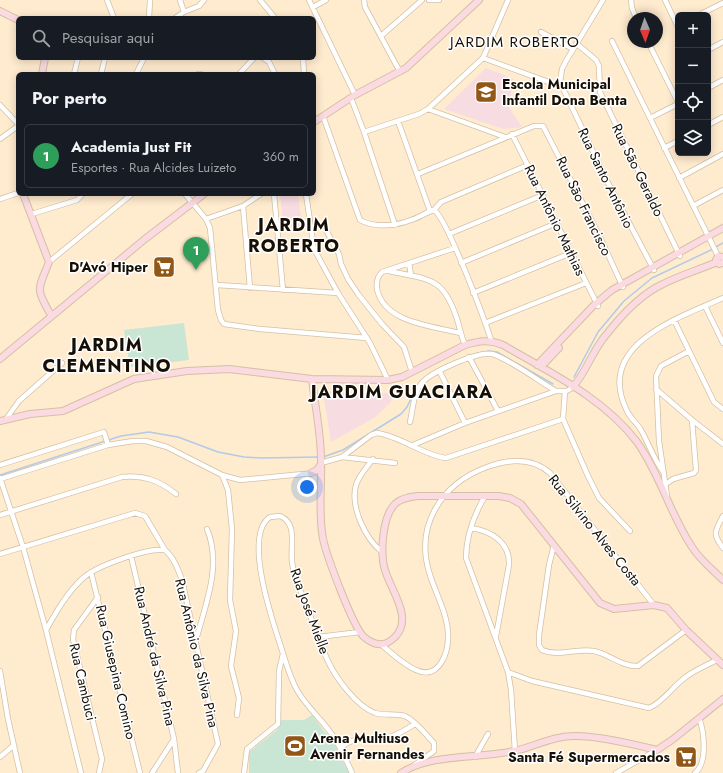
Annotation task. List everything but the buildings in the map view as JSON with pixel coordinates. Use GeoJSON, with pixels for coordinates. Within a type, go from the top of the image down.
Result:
{"type":"FeatureCollection","features":[{"type":"Feature","properties":{"kind":"main road"},"geometry":{"type":"LineString","coordinates":[[316,121],[353,96],[400,72],[416,60],[479,0]]}},
{"type":"Feature","properties":{"kind":"main road"},"geometry":{"type":"LineString","coordinates":[[0,11],[16,19]]}},
{"type":"Feature","properties":{"kind":"main road"},"geometry":{"type":"LineString","coordinates":[[42,72],[45,60]]}},
{"type":"Feature","properties":{"kind":"main road"},"geometry":{"type":"LineString","coordinates":[[24,196],[49,262],[38,290],[41,299],[51,315]]}},
{"type":"Feature","properties":{"kind":"main road"},"geometry":{"type":"LineString","coordinates":[[0,359],[51,315],[201,196]]}},
{"type":"Feature","properties":{"kind":"main road"},"geometry":{"type":"LineString","coordinates":[[539,366],[597,304],[622,285],[709,238],[723,228]]}},
{"type":"Feature","properties":{"kind":"main road"},"geometry":{"type":"LineString","coordinates":[[709,238],[723,233]]}},
{"type":"Feature","properties":{"kind":"main road"},"geometry":{"type":"LineString","coordinates":[[573,386],[581,378],[597,347],[606,335],[647,294],[662,284],[721,259]]}},
{"type":"Feature","properties":{"kind":"main road"},"geometry":{"type":"LineString","coordinates":[[3,420],[63,411],[129,381],[153,375],[229,369],[312,379],[388,380],[412,372],[465,345],[491,340],[503,345],[573,386],[604,410],[633,437],[642,451],[692,548],[723,580]]}},
{"type":"Feature","properties":{"kind":"main road"},"geometry":{"type":"LineString","coordinates":[[312,379],[321,452],[321,463],[317,474]]}},
{"type":"Feature","properties":{"kind":"main road"},"geometry":{"type":"LineString","coordinates":[[321,463],[317,470],[317,474],[323,539],[337,580],[360,632],[367,640],[382,645],[397,636],[402,623],[402,616],[385,571],[382,552],[387,520],[390,511],[395,504],[408,497],[444,495],[485,496],[510,498],[521,504],[593,595],[605,607],[614,609],[654,606],[666,608],[686,630],[723,665]]}},
{"type":"Feature","properties":{"kind":"main road"},"geometry":{"type":"LineString","coordinates":[[401,773],[413,766],[425,762],[515,751],[562,737],[573,736],[594,738],[657,750],[723,700]]}},
{"type":"Feature","properties":{"kind":"street"},"geometry":{"type":"LineString","coordinates":[[107,0],[113,16]]}},
{"type":"Feature","properties":{"kind":"street"},"geometry":{"type":"LineString","coordinates":[[149,16],[150,0]]}},
{"type":"Feature","properties":{"kind":"street"},"geometry":{"type":"LineString","coordinates":[[180,0],[184,12]]}},
{"type":"Feature","properties":{"kind":"street"},"geometry":{"type":"LineString","coordinates":[[178,16],[199,6],[204,0]]}},
{"type":"Feature","properties":{"kind":"street"},"geometry":{"type":"LineString","coordinates":[[260,0],[273,16]]}},
{"type":"Feature","properties":{"kind":"street"},"geometry":{"type":"LineString","coordinates":[[309,0],[353,96],[395,225]]}},
{"type":"Feature","properties":{"kind":"street"},"geometry":{"type":"LineString","coordinates":[[313,7],[326,0]]}},
{"type":"Feature","properties":{"kind":"street"},"geometry":{"type":"LineString","coordinates":[[364,0],[364,5],[400,72]]}},
{"type":"Feature","properties":{"kind":"street"},"geometry":{"type":"LineString","coordinates":[[381,36],[422,0]]}},
{"type":"Feature","properties":{"kind":"street"},"geometry":{"type":"LineString","coordinates":[[430,0],[439,0]]}},
{"type":"Feature","properties":{"kind":"street"},"geometry":{"type":"LineString","coordinates":[[364,132],[428,109],[483,58],[508,0]]}},
{"type":"Feature","properties":{"kind":"street","name":"Rua Santo Antônio"},"geometry":{"type":"LineString","coordinates":[[603,0],[562,69],[562,87],[610,187],[653,269]]}},
{"type":"Feature","properties":{"kind":"street"},"geometry":{"type":"LineString","coordinates":[[631,0],[634,12]]}},
{"type":"Feature","properties":{"kind":"street"},"geometry":{"type":"LineString","coordinates":[[666,1],[675,20]]}},
{"type":"Feature","properties":{"kind":"street"},"geometry":{"type":"LineString","coordinates":[[705,12],[723,2]]}},
{"type":"Feature","properties":{"kind":"street"},"geometry":{"type":"LineString","coordinates":[[541,32],[573,49]]}},
{"type":"Feature","properties":{"kind":"street"},"geometry":{"type":"LineString","coordinates":[[612,41],[692,206],[713,247],[721,259]]}},
{"type":"Feature","properties":{"kind":"street"},"geometry":{"type":"LineString","coordinates":[[711,48],[723,42]]}},
{"type":"Feature","properties":{"kind":"street","name":"Rua São Geraldo"},"geometry":{"type":"LineString","coordinates":[[577,44],[596,60],[599,66],[600,92],[679,254]]}},
{"type":"Feature","properties":{"kind":"street"},"geometry":{"type":"LineString","coordinates":[[651,48],[675,97]]}},
{"type":"Feature","properties":{"kind":"street"},"geometry":{"type":"LineString","coordinates":[[483,58],[562,87]]}},
{"type":"Feature","properties":{"kind":"street"},"geometry":{"type":"LineString","coordinates":[[74,72],[78,60]]}},
{"type":"Feature","properties":{"kind":"street"},"geometry":{"type":"LineString","coordinates":[[102,72],[104,60]]}},
{"type":"Feature","properties":{"kind":"street"},"geometry":{"type":"LineString","coordinates":[[137,72],[143,60]]}},
{"type":"Feature","properties":{"kind":"street"},"geometry":{"type":"LineString","coordinates":[[241,72],[252,60]]}},
{"type":"Feature","properties":{"kind":"street"},"geometry":{"type":"LineString","coordinates":[[266,60],[269,62],[273,72]]}},
{"type":"Feature","properties":{"kind":"street"},"geometry":{"type":"LineString","coordinates":[[303,60],[304,72]]}},
{"type":"Feature","properties":{"kind":"street"},"geometry":{"type":"LineString","coordinates":[[711,86],[723,80]]}},
{"type":"Feature","properties":{"kind":"street"},"geometry":{"type":"LineString","coordinates":[[0,105],[16,123]]}},
{"type":"Feature","properties":{"kind":"street"},"geometry":{"type":"LineString","coordinates":[[650,118],[675,105]]}},
{"type":"Feature","properties":{"kind":"street"},"geometry":{"type":"LineString","coordinates":[[428,109],[505,137]]}},
{"type":"Feature","properties":{"kind":"street"},"geometry":{"type":"LineString","coordinates":[[324,116],[355,211],[360,220],[363,222],[395,225],[412,220],[432,211],[441,202],[528,165]]}},
{"type":"Feature","properties":{"kind":"street"},"geometry":{"type":"LineString","coordinates":[[711,123],[723,117]]}},
{"type":"Feature","properties":{"kind":"street"},"geometry":{"type":"LineString","coordinates":[[398,121],[432,211]]}},
{"type":"Feature","properties":{"kind":"street","name":"Rua São Francisco"},"geometry":{"type":"LineString","coordinates":[[512,134],[534,126],[544,126],[553,141],[622,285]]}},
{"type":"Feature","properties":{"kind":"street"},"geometry":{"type":"LineString","coordinates":[[0,139],[16,127]]}},
{"type":"Feature","properties":{"kind":"street"},"geometry":{"type":"LineString","coordinates":[[418,174],[512,134]]}},
{"type":"Feature","properties":{"kind":"street","name":"Rua Antônio Mathias"},"geometry":{"type":"LineString","coordinates":[[512,134],[597,304]]}},
{"type":"Feature","properties":{"kind":"street"},"geometry":{"type":"LineString","coordinates":[[664,148],[675,142]]}},
{"type":"Feature","properties":{"kind":"street"},"geometry":{"type":"LineString","coordinates":[[679,178],[723,154]]}},
{"type":"Feature","properties":{"kind":"street"},"geometry":{"type":"LineString","coordinates":[[692,206],[723,190]]}},
{"type":"Feature","properties":{"kind":"street"},"geometry":{"type":"LineString","coordinates":[[0,199],[16,194]]}},
{"type":"Feature","properties":{"kind":"street"},"geometry":{"type":"LineString","coordinates":[[449,234],[543,195]]}},
{"type":"Feature","properties":{"kind":"street"},"geometry":{"type":"LineString","coordinates":[[32,214],[77,200],[81,196]]}},
{"type":"Feature","properties":{"kind":"street"},"geometry":{"type":"LineString","coordinates":[[49,262],[130,196]]}},
{"type":"Feature","properties":{"kind":"street"},"geometry":{"type":"LineString","coordinates":[[187,196],[206,219],[212,238],[219,314],[222,322],[227,325],[367,338]]}},
{"type":"Feature","properties":{"kind":"street"},"geometry":{"type":"LineString","coordinates":[[206,219],[243,206],[258,196]]}},
{"type":"Feature","properties":{"kind":"street"},"geometry":{"type":"LineString","coordinates":[[274,196],[283,290]]}},
{"type":"Feature","properties":{"kind":"street"},"geometry":{"type":"LineString","coordinates":[[306,196],[312,244],[338,293],[367,338],[388,380]]}},
{"type":"Feature","properties":{"kind":"street"},"geometry":{"type":"LineString","coordinates":[[243,206],[250,288]]}},
{"type":"Feature","properties":{"kind":"street"},"geometry":{"type":"LineString","coordinates":[[432,211],[438,213],[449,234],[491,340]]}},
{"type":"Feature","properties":{"kind":"street"},"geometry":{"type":"LineString","coordinates":[[461,263],[557,223]]}},
{"type":"Feature","properties":{"kind":"street"},"geometry":{"type":"LineString","coordinates":[[327,232],[339,254],[341,264],[348,279],[382,324],[404,347],[412,372]]}},
{"type":"Feature","properties":{"kind":"street"},"geometry":{"type":"LineString","coordinates":[[455,248],[387,271],[379,275],[376,282],[379,295],[388,309],[402,318],[460,334]]}},
{"type":"Feature","properties":{"kind":"street"},"geometry":{"type":"LineString","coordinates":[[473,293],[571,253]]}},
{"type":"Feature","properties":{"kind":"street"},"geometry":{"type":"LineString","coordinates":[[409,263],[412,276]]}},
{"type":"Feature","properties":{"kind":"street"},"geometry":{"type":"LineString","coordinates":[[387,271],[434,282],[444,289],[457,318],[460,334],[465,345]]}},
{"type":"Feature","properties":{"kind":"street"},"geometry":{"type":"LineString","coordinates":[[485,323],[586,283]]}},
{"type":"Feature","properties":{"kind":"street"},"geometry":{"type":"LineString","coordinates":[[217,285],[338,293]]}},
{"type":"Feature","properties":{"kind":"street"},"geometry":{"type":"LineString","coordinates":[[664,473],[642,430],[626,410],[620,381],[625,359],[638,343],[674,320],[723,298]]}},
{"type":"Feature","properties":{"kind":"street"},"geometry":{"type":"LineString","coordinates":[[705,306],[723,344]]}},
{"type":"Feature","properties":{"kind":"street"},"geometry":{"type":"LineString","coordinates":[[674,320],[714,402],[723,409]]}},
{"type":"Feature","properties":{"kind":"street"},"geometry":{"type":"LineString","coordinates":[[667,499],[659,441],[656,376],[658,369],[689,351]]}},
{"type":"Feature","properties":{"kind":"street"},"geometry":{"type":"LineString","coordinates":[[410,422],[418,388],[426,379],[469,358],[482,354],[493,354],[556,391]]}},
{"type":"Feature","properties":{"kind":"street"},"geometry":{"type":"LineString","coordinates":[[469,358],[498,411]]}},
{"type":"Feature","properties":{"kind":"street"},"geometry":{"type":"LineString","coordinates":[[3,420],[19,401],[62,363]]}},
{"type":"Feature","properties":{"kind":"street"},"geometry":{"type":"LineString","coordinates":[[440,372],[465,423]]}},
{"type":"Feature","properties":{"kind":"street"},"geometry":{"type":"LineString","coordinates":[[413,445],[465,423],[556,391],[566,391],[573,386]]}},
{"type":"Feature","properties":{"kind":"street"},"geometry":{"type":"LineString","coordinates":[[656,388],[692,420],[723,444]]}},
{"type":"Feature","properties":{"kind":"street"},"geometry":{"type":"LineString","coordinates":[[566,391],[563,419],[599,498],[630,531]]}},
{"type":"Feature","properties":{"kind":"street"},"geometry":{"type":"LineString","coordinates":[[321,463],[342,456],[371,435],[377,433],[413,445],[440,458],[452,457],[563,419]]}},
{"type":"Feature","properties":{"kind":"street"},"geometry":{"type":"LineString","coordinates":[[666,484],[677,478],[693,474],[696,470],[692,420]]}},
{"type":"Feature","properties":{"kind":"street"},"geometry":{"type":"LineString","coordinates":[[0,465],[104,434],[108,444]]}},
{"type":"Feature","properties":{"kind":"street"},"geometry":{"type":"LineString","coordinates":[[81,773],[46,630],[23,547],[0,479],[108,444],[133,441],[158,443],[222,475],[240,480],[317,474]]}},
{"type":"Feature","properties":{"kind":"street"},"geometry":{"type":"LineString","coordinates":[[342,456],[395,463]]}},
{"type":"Feature","properties":{"kind":"street"},"geometry":{"type":"LineString","coordinates":[[373,460],[357,484],[355,500],[366,532],[372,542],[382,552]]}},
{"type":"Feature","properties":{"kind":"street","name":"Rua Silvino Alves Costa"},"geometry":{"type":"LineString","coordinates":[[382,645],[395,657],[417,671],[434,670],[440,665],[448,648],[448,626],[429,573],[426,548],[431,515],[436,505],[444,495],[468,476],[496,464],[526,460],[540,465],[550,473],[654,606]]}},
{"type":"Feature","properties":{"kind":"street"},"geometry":{"type":"LineString","coordinates":[[222,475],[228,490],[232,530],[230,600],[236,632],[231,666],[239,698],[237,715]]}},
{"type":"Feature","properties":{"kind":"street"},"geometry":{"type":"LineString","coordinates":[[0,515],[122,477],[135,476],[148,478],[168,488],[176,494]]}},
{"type":"Feature","properties":{"kind":"street"},"geometry":{"type":"LineString","coordinates":[[485,496],[474,515],[466,549],[467,564],[496,636],[508,672],[511,690],[515,751]]}},
{"type":"Feature","properties":{"kind":"street","name":"Rua Antônio da Silva Pina"},"geometry":{"type":"LineString","coordinates":[[0,554],[135,513],[145,516],[178,569],[196,642],[218,744],[203,771],[199,773]]}},
{"type":"Feature","properties":{"kind":"street","name":"Rua José Mielle"},"geometry":{"type":"LineString","coordinates":[[352,773],[331,733],[298,691],[292,681],[267,605],[261,573],[261,532],[264,522],[270,517],[280,516],[289,522],[292,529],[291,556],[295,575],[318,637],[333,671],[359,703],[375,713],[404,716],[416,724],[434,743],[434,751],[413,766]]}},
{"type":"Feature","properties":{"kind":"street"},"geometry":{"type":"LineString","coordinates":[[723,516],[715,532],[716,537],[723,548]]}},
{"type":"Feature","properties":{"kind":"street"},"geometry":{"type":"LineString","coordinates":[[471,528],[493,536],[504,545],[508,554],[509,565],[496,636]]}},
{"type":"Feature","properties":{"kind":"street"},"geometry":{"type":"LineString","coordinates":[[196,642],[214,565],[213,547],[207,529]]}},
{"type":"Feature","properties":{"kind":"street"},"geometry":{"type":"LineString","coordinates":[[554,545],[549,565],[539,636],[539,645],[542,650],[553,652],[596,651],[629,666],[638,666],[686,630]]}},
{"type":"Feature","properties":{"kind":"street"},"geometry":{"type":"LineString","coordinates":[[46,630],[81,579],[91,572],[131,556],[155,549],[165,550]]}},
{"type":"Feature","properties":{"kind":"street","name":"Rua André da Silva Pina"},"geometry":{"type":"LineString","coordinates":[[131,556],[174,739],[152,773]]}},
{"type":"Feature","properties":{"kind":"street","name":"Rua Giusepina Comino"},"geometry":{"type":"LineString","coordinates":[[91,572],[140,773]]}},
{"type":"Feature","properties":{"kind":"street","name":"Rua Cambuci"},"geometry":{"type":"LineString","coordinates":[[98,597],[74,630],[73,639],[102,759],[99,773]]}},
{"type":"Feature","properties":{"kind":"street"},"geometry":{"type":"LineString","coordinates":[[318,637],[360,632]]}},
{"type":"Feature","properties":{"kind":"street"},"geometry":{"type":"LineString","coordinates":[[244,773],[247,749],[277,726],[279,671],[283,652]]}},
{"type":"Feature","properties":{"kind":"street"},"geometry":{"type":"LineString","coordinates":[[508,672],[532,681],[649,708],[660,702],[693,671],[717,660]]}},
{"type":"Feature","properties":{"kind":"street"},"geometry":{"type":"LineString","coordinates":[[0,671],[20,773]]}},
{"type":"Feature","properties":{"kind":"street"},"geometry":{"type":"LineString","coordinates":[[697,772],[701,761],[704,739],[699,718]]}},
{"type":"Feature","properties":{"kind":"street"},"geometry":{"type":"LineString","coordinates":[[340,749],[343,744],[355,740],[391,737],[416,724]]}},
{"type":"Feature","properties":{"kind":"street"},"geometry":{"type":"LineString","coordinates":[[475,757],[488,734]]}},
{"type":"Feature","properties":{"kind":"street"},"geometry":{"type":"LineString","coordinates":[[174,739],[178,773]]}},
{"type":"Feature","properties":{"kind":"street"},"geometry":{"type":"LineString","coordinates":[[0,757],[14,745]]}},
{"type":"Feature","properties":{"kind":"street"},"geometry":{"type":"LineString","coordinates":[[616,773],[657,750]]}},
{"type":"Feature","properties":{"kind":"shaded area","name":"Escola Municipal Infantil Dona Benta"},"geometry":{"type":"Polygon","coordinates":[[[486,68],[514,79],[508,106],[522,127],[503,129],[444,109],[486,68]]]}},
{"type":"Feature","properties":{"kind":"shaded area"},"geometry":{"type":"Polygon","coordinates":[[[280,196],[298,196],[302,227],[283,225],[280,196]]]}},
{"type":"Feature","properties":{"kind":"shaded area"},"geometry":{"type":"Polygon","coordinates":[[[323,392],[392,393],[391,402],[374,418],[331,442],[323,392]]]}},
{"type":"Feature","properties":{"kind":"green space"},"geometry":{"type":"Polygon","coordinates":[[[184,323],[189,360],[130,367],[124,330],[184,323]]]}},
{"type":"Feature","properties":{"kind":"green space","name":"Arena Multiuso Avenir Fernandes"},"geometry":{"type":"Polygon","coordinates":[[[312,715],[334,744],[349,773],[249,773],[249,752],[277,730],[281,720],[304,720],[312,715]]]}},
{"type":"Feature","properties":{"kind":"waterway"},"geometry":{"type":"LineString","coordinates":[[716,247],[723,243]]}},
{"type":"Feature","properties":{"kind":"waterway"},"geometry":{"type":"LineString","coordinates":[[574,377],[598,332],[624,301],[652,278],[713,249]]}},
{"type":"Feature","properties":{"kind":"waterway"},"geometry":{"type":"LineString","coordinates":[[474,354],[489,351],[497,352],[553,384]]}},
{"type":"Feature","properties":{"kind":"waterway"},"geometry":{"type":"LineString","coordinates":[[323,457],[343,450],[401,414],[407,407],[415,390]]}},
{"type":"Feature","properties":{"kind":"waterway"},"geometry":{"type":"LineString","coordinates":[[0,475],[121,436],[149,432],[178,437],[218,452],[244,457],[319,457]]}},
{"type":"Feature","properties":{"kind":"place","name":"Escola Municipal Infantil Dona Benta"},"geometry":{"type":"Point","coordinates":[486,92]}},
{"type":"Feature","properties":{"kind":"place","name":"D'Avó Hiper"},"geometry":{"type":"Point","coordinates":[164,267]}},
{"type":"Feature","properties":{"kind":"place","name":"Academia Just Fit"},"geometry":{"type":"Point","coordinates":[196,270]}},
{"type":"Feature","properties":{"kind":"place","name":"Arena Multiuso Avenir Fernandes"},"geometry":{"type":"Point","coordinates":[295,746]}},
{"type":"Feature","properties":{"kind":"place","name":"Santa Fé Supermercados"},"geometry":{"type":"Point","coordinates":[686,757]}},
{"type":"Feature","properties":{"kind":"district","name":"JARDIM ROBERTO"},"geometry":{"type":"Point","coordinates":[515,42]}},
{"type":"Feature","properties":{"kind":"district","name":"JARDIM ROBERTO"},"geometry":{"type":"Point","coordinates":[294,235]}},
{"type":"Feature","properties":{"kind":"district","name":"JARDIM CLEMENTINO"},"geometry":{"type":"Point","coordinates":[107,355]}},
{"type":"Feature","properties":{"kind":"district","name":"JARDIM GUACIARA"},"geometry":{"type":"Point","coordinates":[402,392]}}]}
